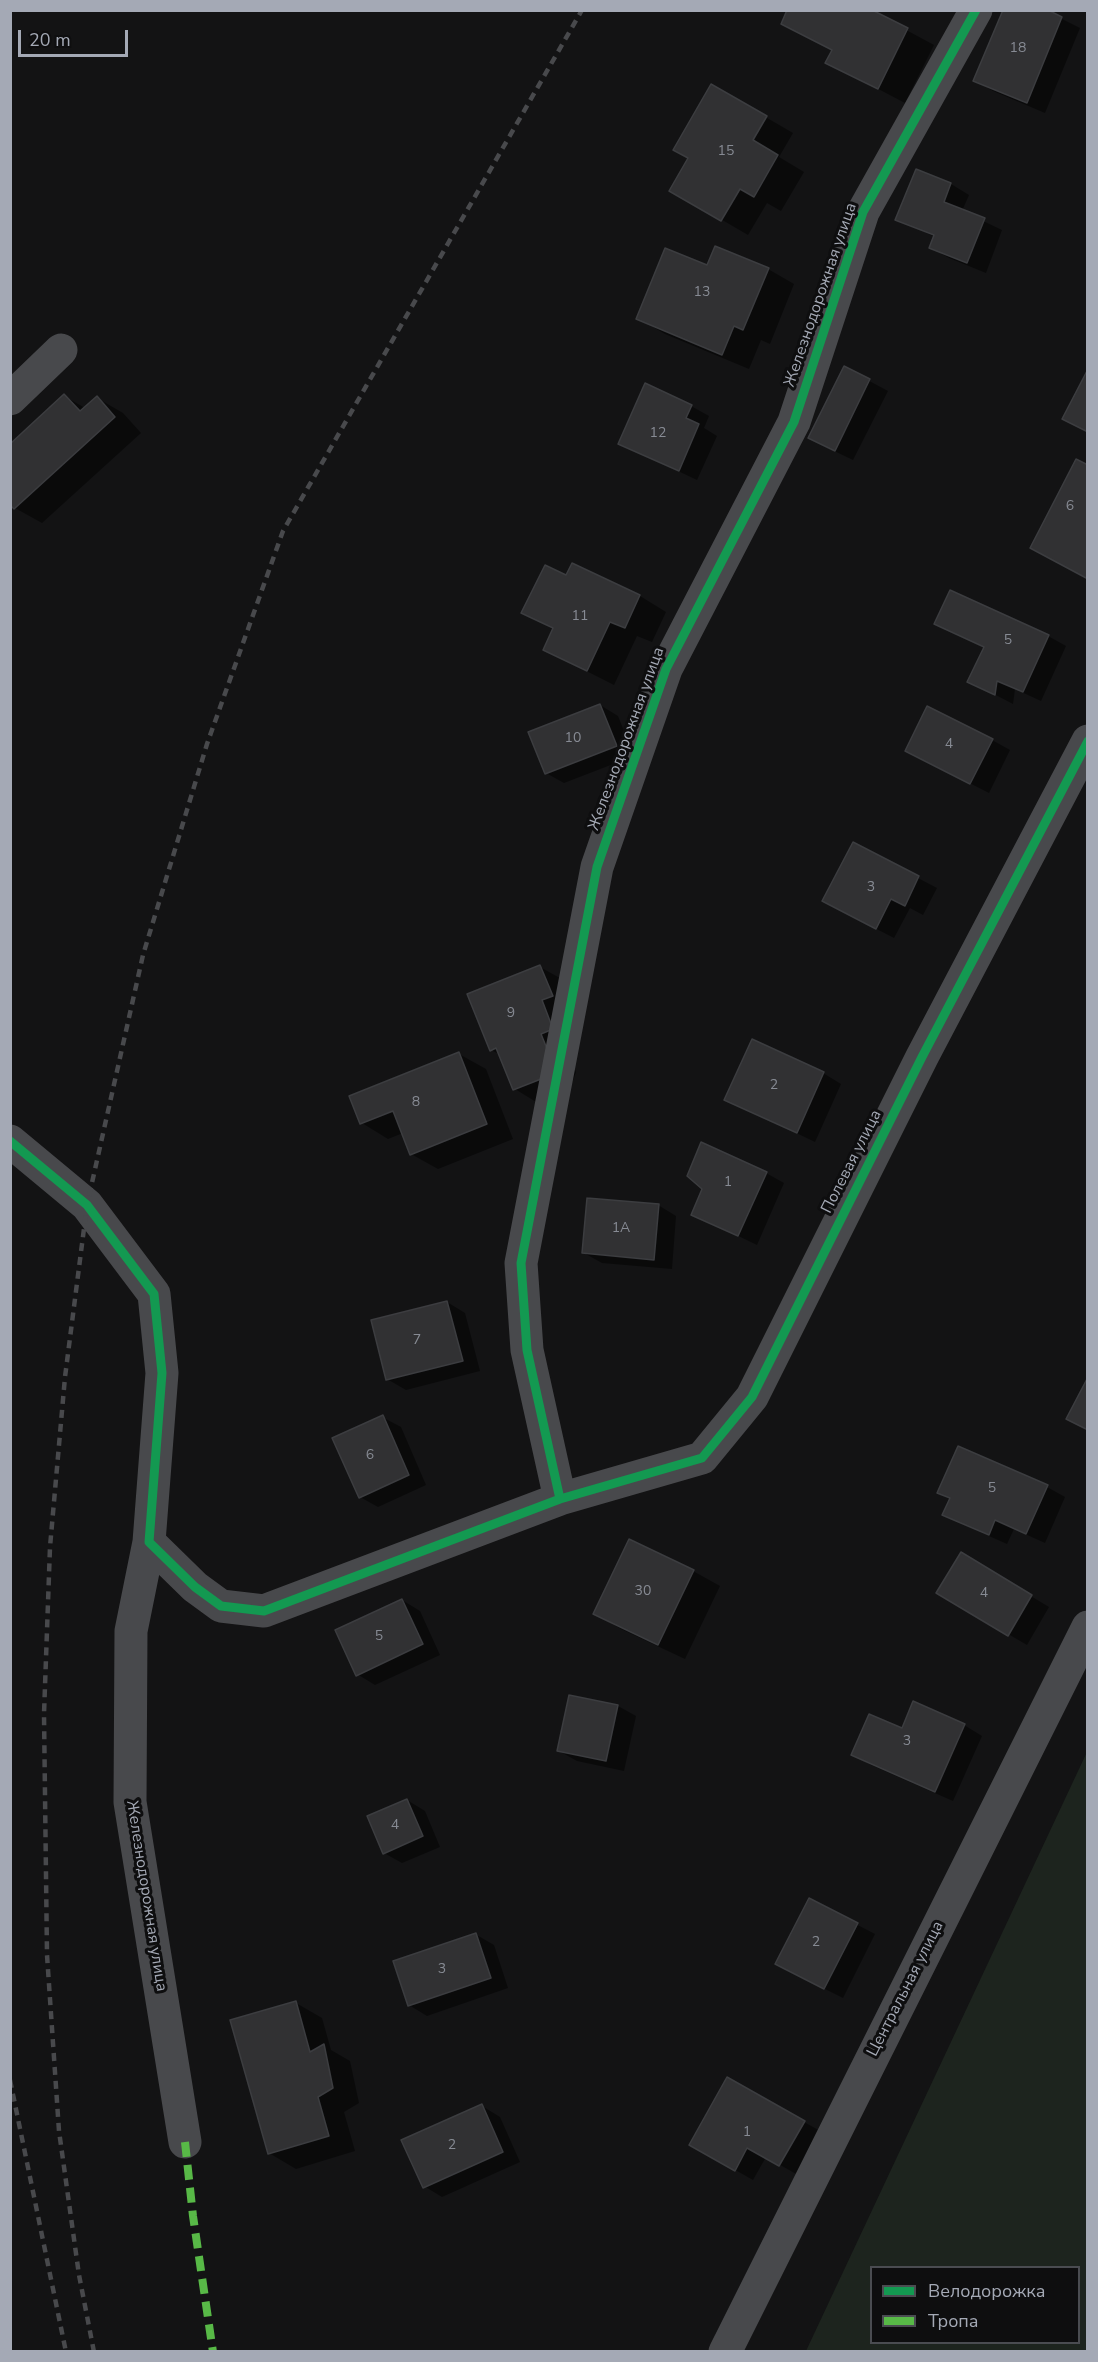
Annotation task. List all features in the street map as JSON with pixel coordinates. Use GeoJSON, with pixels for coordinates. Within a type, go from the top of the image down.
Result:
{"type":"FeatureCollection","features":[{"type":"Feature","properties":{"kind":"street","name":"Железнодорожная улица"},"geometry":{"type":"LineString","coordinates":[[560,1499],[527,1350],[521,1263],[597,867],[666,669],[794,422],[863,212],[976,10]]}},
{"type":"Feature","properties":{"kind":"street"},"geometry":{"type":"LineString","coordinates":[[10,399],[61,350]]}},
{"type":"Feature","properties":{"kind":"street","name":"Полевая улица"},"geometry":{"type":"LineString","coordinates":[[149,1542],[195,1587],[221,1606],[264,1611],[560,1499],[702,1458],[752,1397],[922,1057],[1088,741]]}},
{"type":"Feature","properties":{"kind":"street","name":"Железнодорожная улица"},"geometry":{"type":"LineString","coordinates":[[10,1141],[87,1205],[154,1294],[162,1373],[149,1542],[131,1631],[130,1802],[185,2142]]}},
{"type":"Feature","properties":{"kind":"street","name":"Центральная улица"},"geometry":{"type":"LineString","coordinates":[[725,2352],[1088,1627]]}},
{"type":"Feature","properties":{"kind":"shaded area"},"geometry":{"type":"Polygon","coordinates":[[[1087,1752],[1087,2351],[806,2351],[1087,1752]]]}},
{"type":"Feature","properties":{"kind":"building"},"geometry":{"type":"Polygon","coordinates":[[[787,10],[872,10],[908,28],[878,89],[825,63],[832,50],[781,24],[787,10]]]}},
{"type":"Feature","properties":{"kind":"building"},"geometry":{"type":"Polygon","coordinates":[[[1003,10],[1048,10],[1062,17],[1027,103],[973,81],[1003,10]]]}},
{"type":"Feature","properties":{"kind":"building"},"geometry":{"type":"Polygon","coordinates":[[[711,84],[767,116],[753,140],[778,155],[754,197],[740,189],[721,221],[669,191],[688,158],[673,150],[711,84]]]}},
{"type":"Feature","properties":{"kind":"building"},"geometry":{"type":"Polygon","coordinates":[[[916,169],[951,183],[944,202],[985,218],[967,263],[929,248],[934,235],[895,220],[916,169]]]}},
{"type":"Feature","properties":{"kind":"building"},"geometry":{"type":"Polygon","coordinates":[[[715,246],[769,268],[743,330],[734,326],[722,355],[636,319],[665,248],[707,265],[715,246]]]}},
{"type":"Feature","properties":{"kind":"building"},"geometry":{"type":"Polygon","coordinates":[[[844,366],[870,379],[835,451],[808,438],[844,366]]]}},
{"type":"Feature","properties":{"kind":"building"},"geometry":{"type":"Polygon","coordinates":[[[1088,369],[1088,432],[1062,419],[1088,369]]]}},
{"type":"Feature","properties":{"kind":"building"},"geometry":{"type":"Polygon","coordinates":[[[645,383],[692,405],[686,418],[699,424],[679,471],[618,444],[645,383]]]}},
{"type":"Feature","properties":{"kind":"building"},"geometry":{"type":"Polygon","coordinates":[[[64,394],[80,411],[97,396],[115,417],[14,509],[10,505],[10,444],[64,394]]]}},
{"type":"Feature","properties":{"kind":"building"},"geometry":{"type":"Polygon","coordinates":[[[1076,459],[1088,465],[1088,579],[1030,548],[1076,459]]]}},
{"type":"Feature","properties":{"kind":"building"},"geometry":{"type":"Polygon","coordinates":[[[572,563],[640,595],[625,628],[610,622],[587,671],[543,650],[553,628],[521,613],[545,565],[566,575],[572,563]]]}},
{"type":"Feature","properties":{"kind":"building"},"geometry":{"type":"Polygon","coordinates":[[[950,590],[1049,635],[1023,692],[997,681],[995,695],[967,682],[984,647],[934,624],[950,590]]]}},
{"type":"Feature","properties":{"kind":"building"},"geometry":{"type":"Polygon","coordinates":[[[600,704],[617,746],[545,774],[528,732],[600,704]]]}},
{"type":"Feature","properties":{"kind":"building"},"geometry":{"type":"Polygon","coordinates":[[[927,706],[993,739],[970,784],[905,751],[927,706]]]}},
{"type":"Feature","properties":{"kind":"building"},"geometry":{"type":"Polygon","coordinates":[[[853,842],[919,876],[905,906],[891,899],[876,929],[822,901],[853,842]]]}},
{"type":"Feature","properties":{"kind":"building"},"geometry":{"type":"Polygon","coordinates":[[[540,965],[553,996],[542,1000],[553,1029],[541,1034],[550,1056],[541,1079],[513,1090],[496,1048],[490,1051],[467,994],[540,965]]]}},
{"type":"Feature","properties":{"kind":"building"},"geometry":{"type":"Polygon","coordinates":[[[752,1039],[824,1072],[797,1133],[724,1100],[752,1039]]]}},
{"type":"Feature","properties":{"kind":"building"},"geometry":{"type":"Polygon","coordinates":[[[459,1052],[487,1124],[410,1155],[393,1111],[360,1124],[349,1096],[459,1052]]]}},
{"type":"Feature","properties":{"kind":"building"},"geometry":{"type":"Polygon","coordinates":[[[701,1142],[767,1172],[738,1236],[691,1215],[702,1189],[687,1176],[701,1142]]]}},
{"type":"Feature","properties":{"kind":"building"},"geometry":{"type":"Polygon","coordinates":[[[587,1198],[659,1204],[654,1260],[582,1253],[587,1198]]]}},
{"type":"Feature","properties":{"kind":"building"},"geometry":{"type":"Polygon","coordinates":[[[447,1301],[463,1361],[386,1380],[371,1320],[447,1301]]]}},
{"type":"Feature","properties":{"kind":"building"},"geometry":{"type":"Polygon","coordinates":[[[1088,1377],[1088,1430],[1066,1419],[1088,1377]]]}},
{"type":"Feature","properties":{"kind":"building"},"geometry":{"type":"Polygon","coordinates":[[[383,1415],[409,1475],[359,1498],[332,1438],[383,1415]]]}},
{"type":"Feature","properties":{"kind":"building"},"geometry":{"type":"Polygon","coordinates":[[[958,1446],[1048,1485],[1026,1534],[995,1520],[989,1535],[942,1515],[950,1498],[937,1493],[958,1446]]]}},
{"type":"Feature","properties":{"kind":"building"},"geometry":{"type":"Polygon","coordinates":[[[629,1539],[694,1570],[658,1645],[593,1614],[629,1539]]]}},
{"type":"Feature","properties":{"kind":"building"},"geometry":{"type":"Polygon","coordinates":[[[961,1552],[1032,1595],[1008,1636],[936,1593],[961,1552]]]}},
{"type":"Feature","properties":{"kind":"building"},"geometry":{"type":"Polygon","coordinates":[[[402,1599],[423,1644],[356,1676],[335,1630],[402,1599]]]}},
{"type":"Feature","properties":{"kind":"building"},"geometry":{"type":"Polygon","coordinates":[[[569,1695],[618,1705],[606,1761],[557,1751],[569,1695]]]}},
{"type":"Feature","properties":{"kind":"building"},"geometry":{"type":"Polygon","coordinates":[[[913,1701],[965,1724],[935,1792],[851,1755],[869,1714],[902,1728],[913,1701]]]}},
{"type":"Feature","properties":{"kind":"building"},"geometry":{"type":"Polygon","coordinates":[[[407,1799],[423,1836],[383,1854],[367,1816],[407,1799]]]}},
{"type":"Feature","properties":{"kind":"building"},"geometry":{"type":"Polygon","coordinates":[[[809,1898],[858,1923],[824,1989],[775,1964],[809,1898]]]}},
{"type":"Feature","properties":{"kind":"building"},"geometry":{"type":"Polygon","coordinates":[[[476,1933],[491,1978],[408,2006],[393,1961],[476,1933]]]}},
{"type":"Feature","properties":{"kind":"building"},"geometry":{"type":"Polygon","coordinates":[[[296,2001],[310,2052],[324,2044],[333,2088],[318,2097],[329,2136],[268,2154],[230,2020],[296,2001]]]}},
{"type":"Feature","properties":{"kind":"building"},"geometry":{"type":"Polygon","coordinates":[[[727,2077],[805,2121],[779,2166],[747,2148],[735,2171],[689,2145],[727,2077]]]}},
{"type":"Feature","properties":{"kind":"building"},"geometry":{"type":"Polygon","coordinates":[[[482,2104],[503,2152],[423,2188],[401,2140],[482,2104]]]}},
{"type":"Feature","properties":{"kind":"railway"},"geometry":{"type":"LineString","coordinates":[[94,2352],[79,2275],[59,2131],[47,1955],[44,1714],[50,1547],[65,1377],[87,1205],[143,955],[207,744],[283,531],[582,10]]}},
{"type":"Feature","properties":{"kind":"railway"},"geometry":{"type":"LineString","coordinates":[[10,2080],[66,2352]]}},
{"type":"Feature","properties":{"kind":"marked path"},"geometry":{"type":"LineString","coordinates":[[185,2142],[193,2216],[213,2352]]}},
{"type":"Feature","properties":{"kind":"cycle path"},"geometry":{"type":"LineString","coordinates":[[560,1499],[527,1350],[521,1263],[597,867],[666,669],[794,422],[863,212],[976,10]]}},
{"type":"Feature","properties":{"kind":"cycle path"},"geometry":{"type":"LineString","coordinates":[[10,1141],[87,1205],[154,1294],[162,1373],[149,1542],[195,1587],[221,1606],[264,1611],[560,1499],[702,1458],[752,1397],[922,1057],[1088,741]]}}]}
